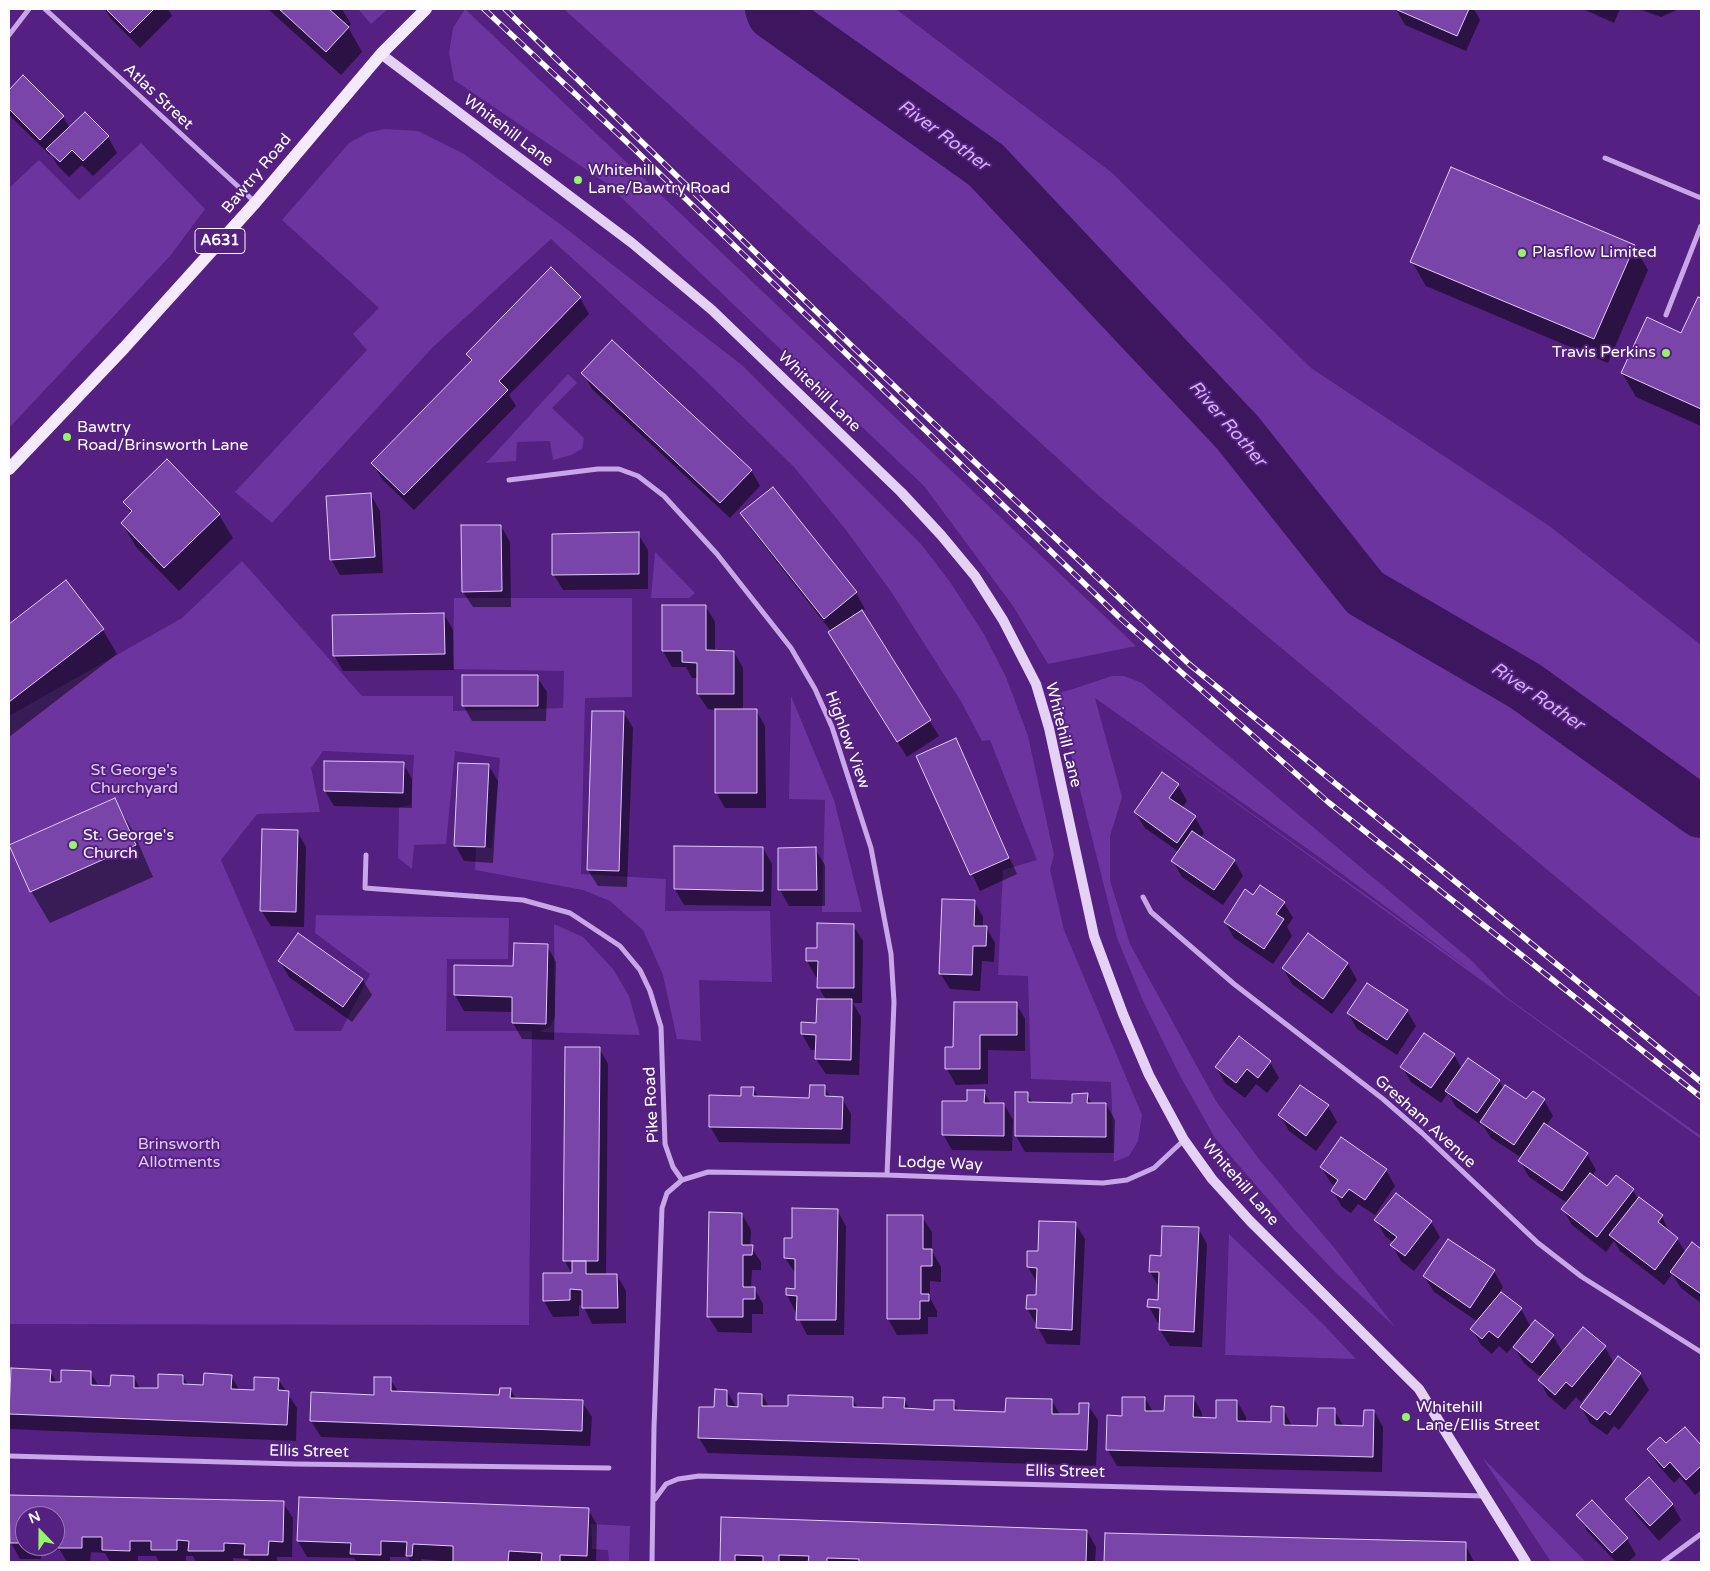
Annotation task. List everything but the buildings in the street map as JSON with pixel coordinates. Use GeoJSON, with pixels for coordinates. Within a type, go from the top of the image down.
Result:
{"type":"FeatureCollection","features":[{"type":"Feature","properties":{"kind":"main road","name":"Bawtry Road"},"geometry":{"type":"LineString","coordinates":[[9,469],[124,348],[255,203],[381,54],[426,9]]}},
{"type":"Feature","properties":{"kind":"main road","name":"Whitehill Lane"},"geometry":{"type":"LineString","coordinates":[[381,54],[632,243],[712,310],[902,492],[975,576],[1003,620],[1036,684],[1049,728],[1094,936],[1123,1014],[1149,1075],[1184,1140],[1212,1179],[1250,1221],[1419,1389],[1526,1562]]}},
{"type":"Feature","properties":{"kind":"street"},"geometry":{"type":"LineString","coordinates":[[9,35],[30,9]]}},
{"type":"Feature","properties":{"kind":"street","name":"Atlas Street"},"geometry":{"type":"LineString","coordinates":[[45,9],[255,203]]}},
{"type":"Feature","properties":{"kind":"street"},"geometry":{"type":"LineString","coordinates":[[1605,158],[1701,198]]}},
{"type":"Feature","properties":{"kind":"street"},"geometry":{"type":"LineString","coordinates":[[1666,315],[1701,226]]}},
{"type":"Feature","properties":{"kind":"street","name":"Highlow View"},"geometry":{"type":"LineString","coordinates":[[509,480],[598,469],[619,469],[638,476],[664,496],[717,554],[790,648],[815,689],[832,727],[871,848],[891,954],[894,1002],[887,1174]]}},
{"type":"Feature","properties":{"kind":"street","name":"Pike Road"},"geometry":{"type":"LineString","coordinates":[[366,855],[365,888],[532,901],[570,913],[620,946],[640,970],[650,991],[661,1027],[665,1144],[673,1167],[682,1180]]}},
{"type":"Feature","properties":{"kind":"street","name":"Gresham Avenue"},"geometry":{"type":"LineString","coordinates":[[1143,897],[1151,912],[1234,984],[1383,1099],[1422,1133],[1538,1243],[1582,1277],[1701,1352]]}},
{"type":"Feature","properties":{"kind":"street","name":"Lodge Way"},"geometry":{"type":"LineString","coordinates":[[682,1180],[708,1172],[887,1174],[1103,1183],[1127,1180],[1154,1168],[1184,1140]]}},
{"type":"Feature","properties":{"kind":"street"},"geometry":{"type":"LineString","coordinates":[[652,1562],[654,1428],[662,1208],[668,1193],[682,1180]]}},
{"type":"Feature","properties":{"kind":"street","name":"Ellis Street"},"geometry":{"type":"LineString","coordinates":[[9,1456],[247,1464],[608,1468]]}},
{"type":"Feature","properties":{"kind":"street","name":"Ellis Street"},"geometry":{"type":"LineString","coordinates":[[654,1500],[666,1484],[678,1479],[700,1476],[1484,1496]]}},
{"type":"Feature","properties":{"kind":"street"},"geometry":{"type":"LineString","coordinates":[[1663,1562],[1701,1534]]}},
{"type":"Feature","properties":{"kind":"green space"},"geometry":{"type":"Polygon","coordinates":[[[358,9],[388,9],[371,24],[358,9]]]}},
{"type":"Feature","properties":{"kind":"green space"},"geometry":{"type":"Polygon","coordinates":[[[465,9],[1136,646],[1048,664],[1013,606],[924,486],[606,183],[454,80],[449,53],[453,28],[465,9]]]}},
{"type":"Feature","properties":{"kind":"green space"},"geometry":{"type":"Polygon","coordinates":[[[564,9],[896,9],[1111,172],[1311,368],[1548,525],[1701,645],[1701,998],[1099,496],[564,9]]]}},
{"type":"Feature","properties":{"kind":"green space"},"geometry":{"type":"Polygon","coordinates":[[[384,129],[418,131],[464,154],[564,227],[743,366],[921,544],[950,582],[984,634],[1006,677],[1028,736],[1054,855],[1050,870],[1064,930],[1142,1115],[1138,1141],[1129,1156],[1114,1162],[1111,1082],[1031,1079],[1028,976],[998,975],[1003,870],[1037,860],[990,740],[982,741],[962,703],[892,593],[846,530],[794,467],[701,376],[551,239],[433,347],[272,523],[235,492],[367,350],[353,334],[379,308],[282,220],[349,143],[367,133],[384,129]]]}},
{"type":"Feature","properties":{"kind":"green space"},"geometry":{"type":"Polygon","coordinates":[[[141,143],[205,209],[171,255],[9,428],[9,188],[39,160],[79,200],[141,143]]]}},
{"type":"Feature","properties":{"kind":"green space"},"geometry":{"type":"Polygon","coordinates":[[[568,374],[577,383],[552,408],[584,438],[582,449],[571,455],[553,460],[550,441],[517,442],[516,461],[486,463],[568,374]]]}},
{"type":"Feature","properties":{"kind":"green space"},"geometry":{"type":"Polygon","coordinates":[[[655,552],[695,593],[689,598],[651,598],[655,552]]]}},
{"type":"Feature","properties":{"kind":"green space"},"geometry":{"type":"Polygon","coordinates":[[[242,561],[362,696],[453,696],[453,711],[563,708],[564,671],[453,669],[454,598],[632,598],[632,697],[585,698],[581,874],[666,879],[665,911],[770,911],[772,982],[699,980],[701,1041],[677,1039],[663,975],[643,930],[610,901],[583,890],[475,870],[476,846],[492,848],[500,758],[455,751],[446,844],[414,845],[412,869],[398,858],[399,807],[411,805],[414,755],[323,751],[311,768],[320,812],[257,814],[221,860],[295,1031],[341,1031],[370,974],[315,933],[316,915],[509,918],[508,959],[447,959],[446,1031],[532,1031],[529,1325],[9,1324],[9,716],[182,618],[242,561]]]}},
{"type":"Feature","properties":{"kind":"green space"},"geometry":{"type":"Polygon","coordinates":[[[1112,676],[1124,676],[1142,683],[1471,960],[1506,997],[1701,1136],[1701,1139],[1096,702],[1122,797],[1110,836],[1110,881],[1130,944],[1216,1101],[1259,1159],[1336,1250],[1395,1327],[1336,1273],[1293,1228],[1215,1138],[1179,1074],[1144,1003],[1117,938],[1056,694],[1112,676]],[[1095,698],[1096,702],[1472,971],[1326,862],[1095,698]]]}},
{"type":"Feature","properties":{"kind":"green space"},"geometry":{"type":"Polygon","coordinates":[[[791,696],[834,800],[862,912],[822,912],[825,800],[789,799],[791,696]]]}},
{"type":"Feature","properties":{"kind":"green space"},"geometry":{"type":"Polygon","coordinates":[[[554,924],[583,937],[613,969],[629,996],[640,1035],[539,1032],[550,1027],[555,1017],[554,924]]]}},
{"type":"Feature","properties":{"kind":"green space"},"geometry":{"type":"Polygon","coordinates":[[[1229,1234],[1324,1325],[1356,1359],[1225,1355],[1229,1234]]]}},
{"type":"Feature","properties":{"kind":"green space"},"geometry":{"type":"Polygon","coordinates":[[[1482,1457],[1586,1562],[1551,1562],[1482,1457]]]}},
{"type":"Feature","properties":{"kind":"green space"},"geometry":{"type":"Polygon","coordinates":[[[591,1524],[630,1526],[629,1562],[609,1562],[608,1550],[592,1549],[591,1524]]]}},
{"type":"Feature","properties":{"kind":"waterway","name":"River Rother"},"geometry":{"type":"LineString","coordinates":[[771,9],[773,14],[986,165],[1238,433],[1365,593],[1525,686],[1701,812]]}},
{"type":"Feature","properties":{"kind":"railway"},"geometry":{"type":"LineString","coordinates":[[484,9],[631,146],[1120,618],[1328,802],[1701,1097]]}},
{"type":"Feature","properties":{"kind":"railway"},"geometry":{"type":"LineString","coordinates":[[505,9],[854,348],[1189,664],[1701,1082]]}},
{"type":"Feature","properties":{"kind":"place","name":"Whitehill Lane/Bawtry Road"},"geometry":{"type":"Point","coordinates":[578,180]}},
{"type":"Feature","properties":{"kind":"place","name":"Plasflow Limited"},"geometry":{"type":"Point","coordinates":[1522,253]}},
{"type":"Feature","properties":{"kind":"place","name":"Travis Perkins"},"geometry":{"type":"Point","coordinates":[1666,353]}},
{"type":"Feature","properties":{"kind":"place","name":"Bawtry Road/Brinsworth Lane"},"geometry":{"type":"Point","coordinates":[67,437]}},
{"type":"Feature","properties":{"kind":"place","name":"St. George's Church"},"geometry":{"type":"Point","coordinates":[73,845]}},
{"type":"Feature","properties":{"kind":"place","name":"Whitehill Lane/Ellis Street"},"geometry":{"type":"Point","coordinates":[1406,1417]}},
{"type":"Feature","properties":{"kind":"park label","name":"St George's Churchyard"},"geometry":{"type":"Point","coordinates":[134,780]}},
{"type":"Feature","properties":{"kind":"park label","name":"Brinsworth Allotments"},"geometry":{"type":"Point","coordinates":[179,1154]}}]}
